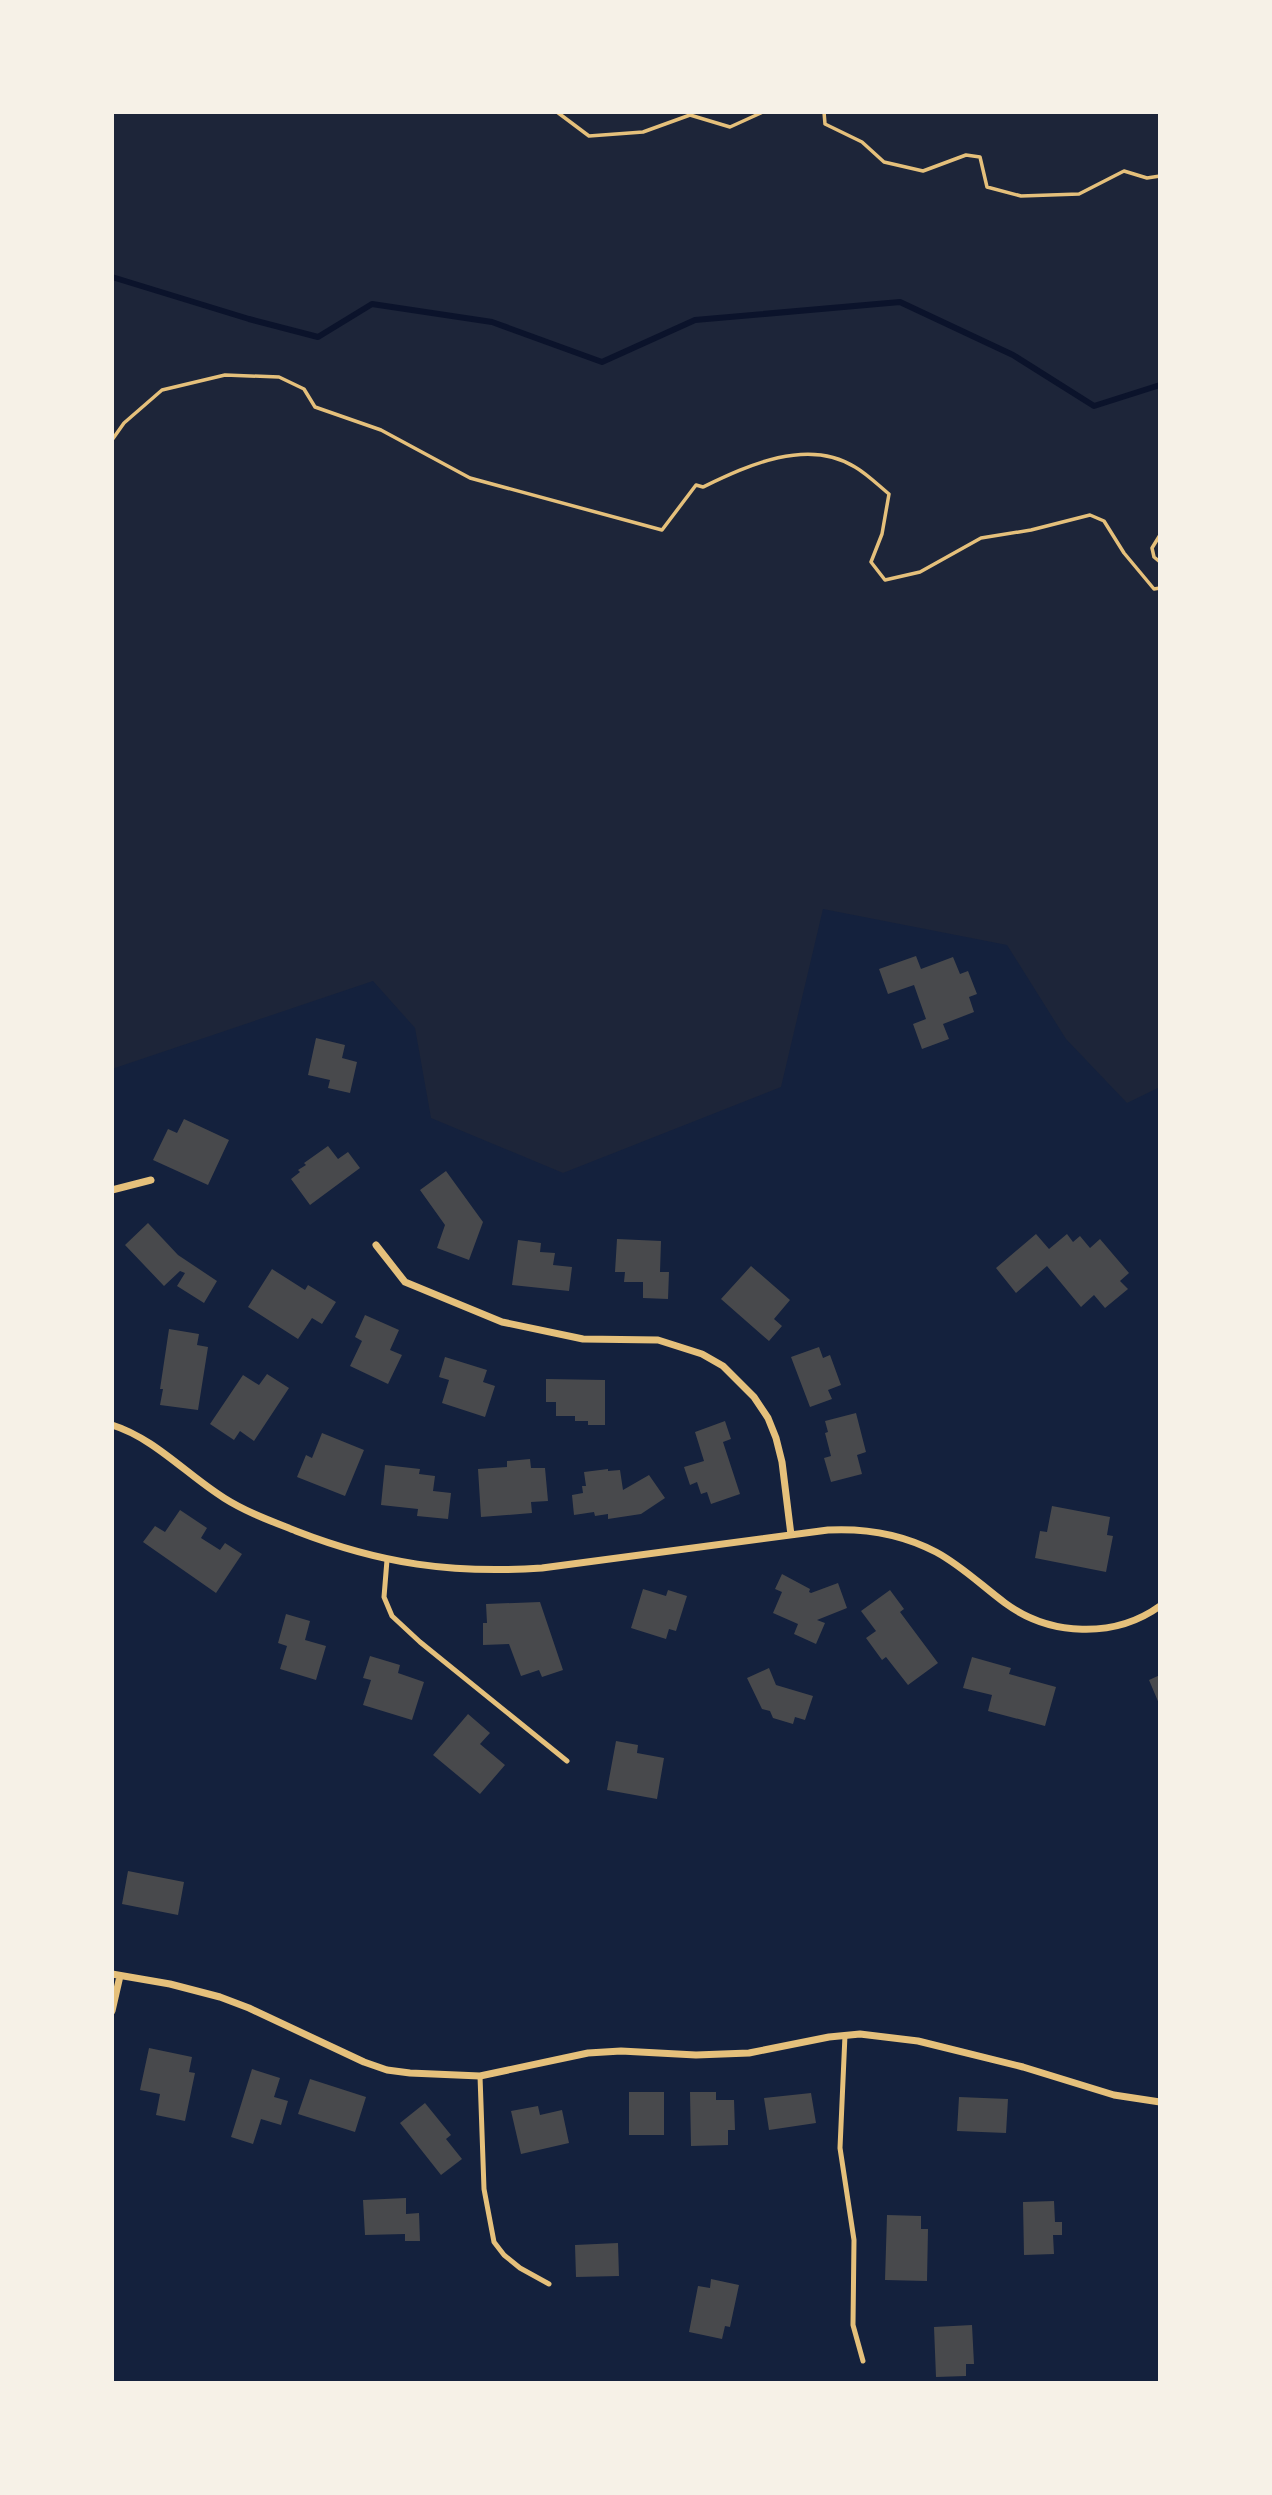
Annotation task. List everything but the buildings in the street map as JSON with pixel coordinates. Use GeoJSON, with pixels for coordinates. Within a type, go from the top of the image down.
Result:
{"type":"FeatureCollection","features":[{"type":"Feature","properties":{"kind":"street"},"geometry":{"type":"LineString","coordinates":[[112,1190],[150,1180]]}},
{"type":"Feature","properties":{"kind":"street"},"geometry":{"type":"LineString","coordinates":[[376,1245],[405,1282],[502,1322],[583,1339],[658,1340],[702,1354],[723,1366],[754,1397],[768,1418],[782,1462],[791,1535]]}},
{"type":"Feature","properties":{"kind":"street"},"geometry":{"type":"LineString","coordinates":[[112,1425],[142,1439],[223,1497],[253,1514],[353,1552],[387,1560],[432,1567],[506,1570],[542,1568],[828,1530],[874,1530],[914,1542],[955,1563],[1022,1614],[1058,1628],[1100,1629],[1129,1621],[1160,1606]]}},
{"type":"Feature","properties":{"kind":"street"},"geometry":{"type":"LineString","coordinates":[[112,2011],[116,1975],[170,1984],[249,2008],[364,2062],[387,2070],[435,2076],[480,2076],[588,2053],[749,2053],[845,2035],[887,2036],[1023,2067],[1114,2095],[1160,2102]]}},
{"type":"Feature","properties":{"kind":"lane"},"geometry":{"type":"LineString","coordinates":[[387,1560],[384,1597],[393,1616],[420,1642],[567,1762]]}},
{"type":"Feature","properties":{"kind":"lane"},"geometry":{"type":"LineString","coordinates":[[845,2035],[840,2148],[854,2240],[853,2325],[863,2361]]}},
{"type":"Feature","properties":{"kind":"lane"},"geometry":{"type":"LineString","coordinates":[[480,2076],[484,2189],[494,2242],[504,2256],[550,2284]]}},
{"type":"Feature","properties":{"kind":"path"},"geometry":{"type":"LineString","coordinates":[[557,112],[589,136],[643,132],[690,115],[730,127],[763,112]]}},
{"type":"Feature","properties":{"kind":"path"},"geometry":{"type":"LineString","coordinates":[[824,112],[825,124],[862,142],[884,162],[923,171],[966,155],[980,157],[987,187],[1021,196],[1079,194],[1124,171],[1147,178],[1160,176]]}},
{"type":"Feature","properties":{"kind":"path"},"geometry":{"type":"LineString","coordinates":[[112,440],[124,423],[162,390],[225,374],[279,377],[304,389],[315,407],[381,430],[470,478],[662,530],[696,485],[703,488],[764,460],[815,453],[853,465],[890,494],[883,534],[871,562],[886,580],[919,572],[981,538],[1031,530],[1090,514],[1104,522],[1124,553],[1154,589],[1160,588]]}},
{"type":"Feature","properties":{"kind":"path"},"geometry":{"type":"LineString","coordinates":[[1160,535],[1152,548],[1154,557],[1160,562]]}},
{"type":"Feature","properties":{"kind":"shaded area"},"geometry":{"type":"Polygon","coordinates":[[[112,112],[1160,112],[1160,1087],[1127,1103],[1066,1039],[1007,945],[823,909],[781,1087],[563,1173],[431,1118],[415,1028],[373,981],[112,1069],[112,112]]]}},
{"type":"Feature","properties":{"kind":"waterway"},"geometry":{"type":"LineString","coordinates":[[112,277],[318,337],[372,304],[492,322],[602,362],[695,320],[900,302],[1013,355],[1094,406],[1160,385]]}}]}
